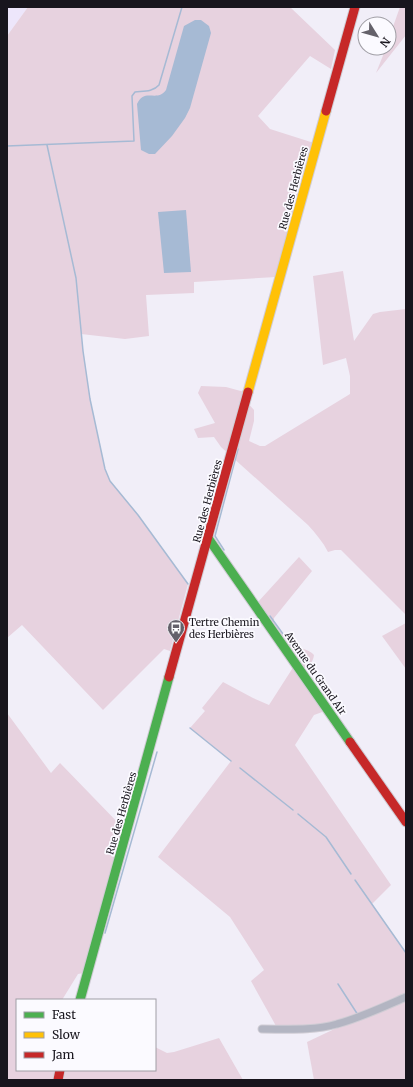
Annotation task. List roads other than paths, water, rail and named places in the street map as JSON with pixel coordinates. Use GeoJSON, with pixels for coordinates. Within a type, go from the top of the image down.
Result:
{"type":"FeatureCollection","features":[{"type":"Feature","properties":{"kind":"street","name":"Rue des Herbières"},"geometry":{"type":"LineString","coordinates":[[80,999],[355,7]]}},
{"type":"Feature","properties":{"kind":"street","name":"Avenue du Grand Air"},"geometry":{"type":"LineString","coordinates":[[208,538],[406,822]]}},
{"type":"Feature","properties":{"kind":"street"},"geometry":{"type":"LineString","coordinates":[[262,1029],[312,1028],[336,1024],[359,1017],[406,997]]}},
{"type":"Feature","properties":{"kind":"water"},"geometry":{"type":"Polygon","coordinates":[[[195,20],[201,20],[209,26],[211,33],[190,108],[185,118],[172,136],[155,154],[149,154],[141,150],[137,104],[144,96],[162,94],[166,90],[184,26],[195,20]]]}},
{"type":"Feature","properties":{"kind":"water"},"geometry":{"type":"Polygon","coordinates":[[[186,210],[191,272],[164,273],[158,212],[186,210]]]}},
{"type":"Feature","properties":{"kind":"waterway"},"geometry":{"type":"LineString","coordinates":[[7,146],[134,141],[132,96],[135,92],[151,90],[159,85],[182,7]]}},
{"type":"Feature","properties":{"kind":"waterway"},"geometry":{"type":"LineString","coordinates":[[47,145],[76,278],[83,351],[90,399],[105,469],[110,481],[138,515],[188,584]]}},
{"type":"Feature","properties":{"kind":"waterway"},"geometry":{"type":"LineString","coordinates":[[224,550],[215,536],[238,449]]}},
{"type":"Feature","properties":{"kind":"waterway"},"geometry":{"type":"LineString","coordinates":[[270,616],[291,645]]}},
{"type":"Feature","properties":{"kind":"waterway"},"geometry":{"type":"LineString","coordinates":[[190,728],[231,761]]}},
{"type":"Feature","properties":{"kind":"waterway"},"geometry":{"type":"LineString","coordinates":[[105,933],[157,752]]}},
{"type":"Feature","properties":{"kind":"waterway"},"geometry":{"type":"LineString","coordinates":[[240,768],[293,810]]}},
{"type":"Feature","properties":{"kind":"waterway"},"geometry":{"type":"LineString","coordinates":[[298,814],[326,837],[351,874]]}},
{"type":"Feature","properties":{"kind":"waterway"},"geometry":{"type":"LineString","coordinates":[[355,880],[406,953]]}},
{"type":"Feature","properties":{"kind":"waterway"},"geometry":{"type":"LineString","coordinates":[[338,984],[358,1015]]}},
{"type":"Feature","properties":{"kind":"place","name":"Tertre Chemin des Herbières"},"geometry":{"type":"Point","coordinates":[176,643]}}]}
